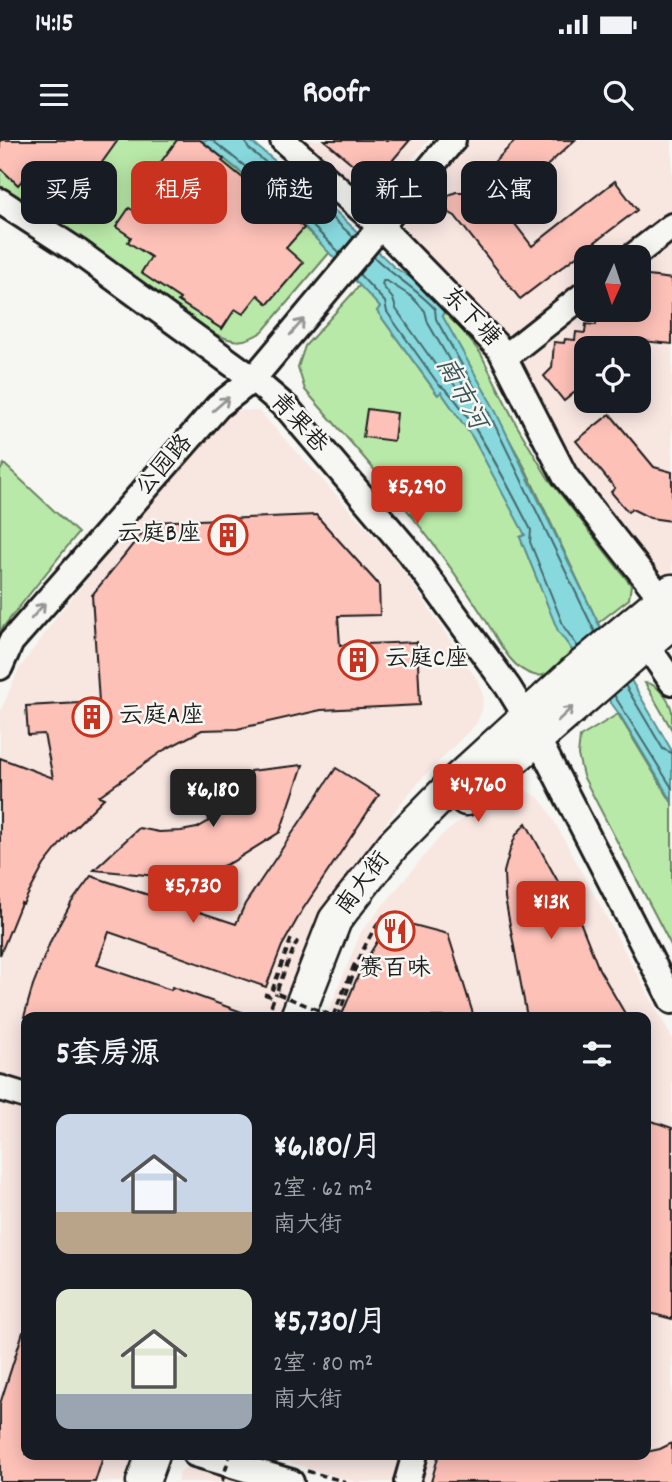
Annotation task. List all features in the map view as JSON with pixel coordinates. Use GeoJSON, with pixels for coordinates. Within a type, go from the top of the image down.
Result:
{"type":"FeatureCollection","features":[{"type":"Feature","properties":{"kind":"main road"},"geometry":{"type":"LineString","coordinates":[[533,729],[584,680],[631,646],[669,604]]}},
{"type":"Feature","properties":{"kind":"main road","name":"南大街"},"geometry":{"type":"LineString","coordinates":[[299,1012],[335,920],[393,845],[454,783],[533,729]]}},
{"type":"Feature","properties":{"kind":"main road","name":"南大街"},"geometry":{"type":"LineString","coordinates":[[319,1012],[352,928],[359,918],[417,848],[533,729]]}},
{"type":"Feature","properties":{"kind":"main road"},"geometry":{"type":"LineString","coordinates":[[143,1482],[151,1460]]}},
{"type":"Feature","properties":{"kind":"main road"},"geometry":{"type":"LineString","coordinates":[[163,1482],[170,1460]]}},
{"type":"Feature","properties":{"kind":"street","name":"东下塘"},"geometry":{"type":"LineString","coordinates":[[283,140],[500,349],[565,476],[669,604]]}},
{"type":"Feature","properties":{"kind":"street"},"geometry":{"type":"LineString","coordinates":[[377,233],[453,140]]}},
{"type":"Feature","properties":{"kind":"street","name":"青果巷"},"geometry":{"type":"LineString","coordinates":[[0,201],[77,251],[253,379],[288,409],[410,553],[508,687],[533,729],[672,1001]]}},
{"type":"Feature","properties":{"kind":"street"},"geometry":{"type":"LineString","coordinates":[[647,245],[672,226]]}},
{"type":"Feature","properties":{"kind":"street","name":"公园路"},"geometry":{"type":"LineString","coordinates":[[0,667],[11,642],[218,406],[253,379],[377,233]]}},
{"type":"Feature","properties":{"kind":"street"},"geometry":{"type":"LineString","coordinates":[[505,357],[574,302]]}},
{"type":"Feature","properties":{"kind":"street"},"geometry":{"type":"LineString","coordinates":[[631,646],[672,682]]}},
{"type":"Feature","properties":{"kind":"street"},"geometry":{"type":"LineString","coordinates":[[0,1088],[21,1094]]}},
{"type":"Feature","properties":{"kind":"street"},"geometry":{"type":"LineString","coordinates":[[216,1460],[291,1482]]}},
{"type":"Feature","properties":{"kind":"street"},"geometry":{"type":"LineString","coordinates":[[407,1482],[413,1460]]}},
{"type":"Feature","properties":{"kind":"path"},"geometry":{"type":"LineString","coordinates":[[340,1012],[358,965],[378,923],[385,915]]}},
{"type":"Feature","properties":{"kind":"path"},"geometry":{"type":"LineString","coordinates":[[264,994],[270,996],[291,939],[296,942],[269,1012]]}},
{"type":"Feature","properties":{"kind":"path"},"geometry":{"type":"LineString","coordinates":[[335,1012],[355,963],[358,965]]}},
{"type":"Feature","properties":{"kind":"path"},"geometry":{"type":"LineString","coordinates":[[276,993],[323,1012]]}},
{"type":"Feature","properties":{"kind":"path"},"geometry":{"type":"LineString","coordinates":[[222,1482],[228,1460]]}},
{"type":"Feature","properties":{"kind":"shaded area"},"geometry":{"type":"Polygon","coordinates":[[[303,140],[429,140],[410,161],[351,161],[351,185],[337,172],[337,161],[325,161],[303,140]]]}},
{"type":"Feature","properties":{"kind":"shaded area"},"geometry":{"type":"Polygon","coordinates":[[[465,140],[672,140],[672,212],[630,245],[574,245],[574,290],[510,341],[411,241],[404,225],[447,224],[446,161],[465,140]]]}},
{"type":"Feature","properties":{"kind":"shaded area"},"geometry":{"type":"Polygon","coordinates":[[[672,237],[672,575],[664,578],[652,572],[572,469],[517,360],[574,315],[574,322],[651,322],[651,254],[672,237]]]}},
{"type":"Feature","properties":{"kind":"shaded area"},"geometry":{"type":"Polygon","coordinates":[[[224,410],[259,411],[396,560],[478,681],[483,696],[482,710],[476,724],[398,806],[322,916],[285,1012],[21,1012],[21,1460],[131,1460],[123,1482],[0,1482],[0,712],[19,669],[58,615],[224,410]]]}},
{"type":"Feature","properties":{"kind":"shaded area"},"geometry":{"type":"Polygon","coordinates":[[[504,787],[524,789],[539,798],[672,1038],[672,1482],[417,1482],[423,1460],[651,1460],[651,1012],[328,1012],[361,932],[441,836],[504,787]]]}},
{"type":"Feature","properties":{"kind":"shaded area"},"geometry":{"type":"Polygon","coordinates":[[[280,1460],[404,1460],[398,1482],[356,1482],[280,1460]]]}},
{"type":"Feature","properties":{"kind":"shaded area"},"geometry":{"type":"Polygon","coordinates":[[[192,1464],[254,1482],[177,1482],[180,1472],[192,1464]]]}},
{"type":"Feature","properties":{"kind":"green space"},"geometry":{"type":"Polygon","coordinates":[[[0,140],[201,140],[227,161],[131,161],[131,224],[227,224],[227,161],[241,173],[241,224],[300,224],[330,252],[263,331],[238,341],[212,333],[49,224],[117,224],[117,161],[21,161],[21,205],[0,191],[0,140]]]}},
{"type":"Feature","properties":{"kind":"green space"},"geometry":{"type":"Polygon","coordinates":[[[360,285],[380,307],[377,311],[437,394],[441,392],[473,438],[526,535],[520,537],[558,630],[574,653],[550,672],[534,675],[525,672],[510,659],[421,527],[305,390],[298,367],[305,346],[360,285]]]}},
{"type":"Feature","properties":{"kind":"green space"},"geometry":{"type":"Polygon","coordinates":[[[446,310],[481,354],[516,424],[548,478],[631,585],[629,599],[598,623],[525,468],[441,315],[446,310]]]}},
{"type":"Feature","properties":{"kind":"green space"},"geometry":{"type":"Polygon","coordinates":[[[4,464],[78,533],[0,631],[0,471],[4,464]]]}},
{"type":"Feature","properties":{"kind":"green space"},"geometry":{"type":"Polygon","coordinates":[[[645,683],[658,689],[669,702],[672,730],[645,683]]]}},
{"type":"Feature","properties":{"kind":"green space"},"geometry":{"type":"Polygon","coordinates":[[[618,714],[672,803],[672,947],[583,776],[578,755],[580,737],[618,714]]]}},
{"type":"Feature","properties":{"kind":"water"},"geometry":{"type":"Polygon","coordinates":[[[201,140],[249,140],[275,161],[241,161],[241,172],[201,140]]]}},
{"type":"Feature","properties":{"kind":"water","name":"南市河"},"geometry":{"type":"Polygon","coordinates":[[[337,213],[394,267],[422,285],[446,310],[442,315],[494,408],[598,623],[672,751],[672,801],[620,715],[558,631],[520,537],[525,535],[473,438],[441,392],[438,395],[377,311],[380,307],[302,224],[337,224],[337,213]]]}},
{"type":"Feature","properties":{"kind":"building"},"geometry":{"type":"Polygon","coordinates":[[[0,140],[118,140],[103,161],[21,161],[21,182],[18,185],[0,168],[0,140]]]}},
{"type":"Feature","properties":{"kind":"building"},"geometry":{"type":"Polygon","coordinates":[[[177,140],[200,140],[224,159],[222,161],[162,161],[177,140]]]}},
{"type":"Feature","properties":{"kind":"building"},"geometry":{"type":"Polygon","coordinates":[[[324,140],[410,140],[392,161],[351,163],[324,140]]]}},
{"type":"Feature","properties":{"kind":"building"},"geometry":{"type":"Polygon","coordinates":[[[516,140],[575,140],[552,161],[495,161],[516,140]]]}},
{"type":"Feature","properties":{"kind":"building"},"geometry":{"type":"Polygon","coordinates":[[[227,165],[241,177],[241,224],[300,224],[304,228],[286,248],[303,263],[268,304],[258,295],[243,314],[235,309],[222,329],[141,273],[151,257],[128,242],[131,237],[116,227],[129,208],[131,224],[227,224],[227,165]]]}},
{"type":"Feature","properties":{"kind":"building"},"geometry":{"type":"Polygon","coordinates":[[[615,181],[637,210],[591,245],[574,245],[574,258],[520,299],[461,224],[515,224],[532,246],[615,181]]]}},
{"type":"Feature","properties":{"kind":"building"},"geometry":{"type":"Polygon","coordinates":[[[461,192],[461,224],[447,210],[449,195],[461,192]]]}},
{"type":"Feature","properties":{"kind":"building"},"geometry":{"type":"Polygon","coordinates":[[[651,276],[672,279],[672,344],[651,342],[651,336],[576,336],[576,332],[585,333],[586,324],[596,325],[596,322],[651,322],[651,276]]]}},
{"type":"Feature","properties":{"kind":"building"},"geometry":{"type":"Polygon","coordinates":[[[565,339],[574,340],[574,393],[564,401],[544,376],[552,368],[554,342],[564,343],[565,339]]]}},
{"type":"Feature","properties":{"kind":"building"},"geometry":{"type":"Polygon","coordinates":[[[367,409],[397,413],[394,441],[363,437],[367,409]]]}},
{"type":"Feature","properties":{"kind":"building"},"geometry":{"type":"Polygon","coordinates":[[[610,414],[654,467],[672,472],[672,521],[650,518],[632,509],[628,512],[611,492],[615,488],[576,441],[610,414]]]}},
{"type":"Feature","properties":{"kind":"building"},"geometry":{"type":"Polygon","coordinates":[[[316,515],[379,585],[380,615],[338,616],[340,645],[417,642],[420,705],[321,710],[237,729],[202,730],[164,750],[99,796],[104,798],[69,833],[44,865],[23,904],[21,903],[0,955],[0,758],[53,778],[44,734],[28,735],[26,706],[99,702],[92,595],[151,522],[316,515]]]}},
{"type":"Feature","properties":{"kind":"building"},"geometry":{"type":"Polygon","coordinates":[[[303,765],[280,832],[232,862],[206,873],[178,878],[94,870],[139,828],[159,832],[181,831],[197,828],[209,821],[205,808],[205,793],[215,781],[231,778],[247,781],[250,771],[303,765]]]}},
{"type":"Feature","properties":{"kind":"building"},"geometry":{"type":"Polygon","coordinates":[[[336,768],[379,795],[303,909],[282,946],[266,987],[109,932],[97,965],[171,990],[172,987],[242,1012],[25,1012],[51,940],[71,903],[91,876],[236,924],[245,904],[336,768]]]}},
{"type":"Feature","properties":{"kind":"building"},"geometry":{"type":"Polygon","coordinates":[[[526,823],[581,924],[599,969],[624,1012],[526,1012],[505,898],[504,872],[516,835],[526,823]]]}},
{"type":"Feature","properties":{"kind":"building"},"geometry":{"type":"Polygon","coordinates":[[[391,919],[448,934],[472,1012],[343,1012],[361,968],[391,919]]]}},
{"type":"Feature","properties":{"kind":"building"},"geometry":{"type":"Polygon","coordinates":[[[651,1121],[672,1128],[672,1319],[651,1313],[651,1121]]]}},
{"type":"Feature","properties":{"kind":"building"},"geometry":{"type":"Polygon","coordinates":[[[21,1338],[21,1460],[102,1460],[95,1482],[0,1482],[0,1404],[21,1338]]]}},
{"type":"Feature","properties":{"kind":"building"},"geometry":{"type":"Polygon","coordinates":[[[672,1443],[672,1482],[431,1482],[437,1460],[651,1460],[651,1451],[672,1443]]]}},
{"type":"Feature","properties":{"kind":"place","name":"云庭B座"},"geometry":{"type":"Point","coordinates":[228,535]}},
{"type":"Feature","properties":{"kind":"place","name":"云庭C座"},"geometry":{"type":"Point","coordinates":[358,660]}},
{"type":"Feature","properties":{"kind":"place","name":"云庭A座"},"geometry":{"type":"Point","coordinates":[92,717]}},
{"type":"Feature","properties":{"kind":"place","name":"赛百味"},"geometry":{"type":"Point","coordinates":[395,931]}}]}
